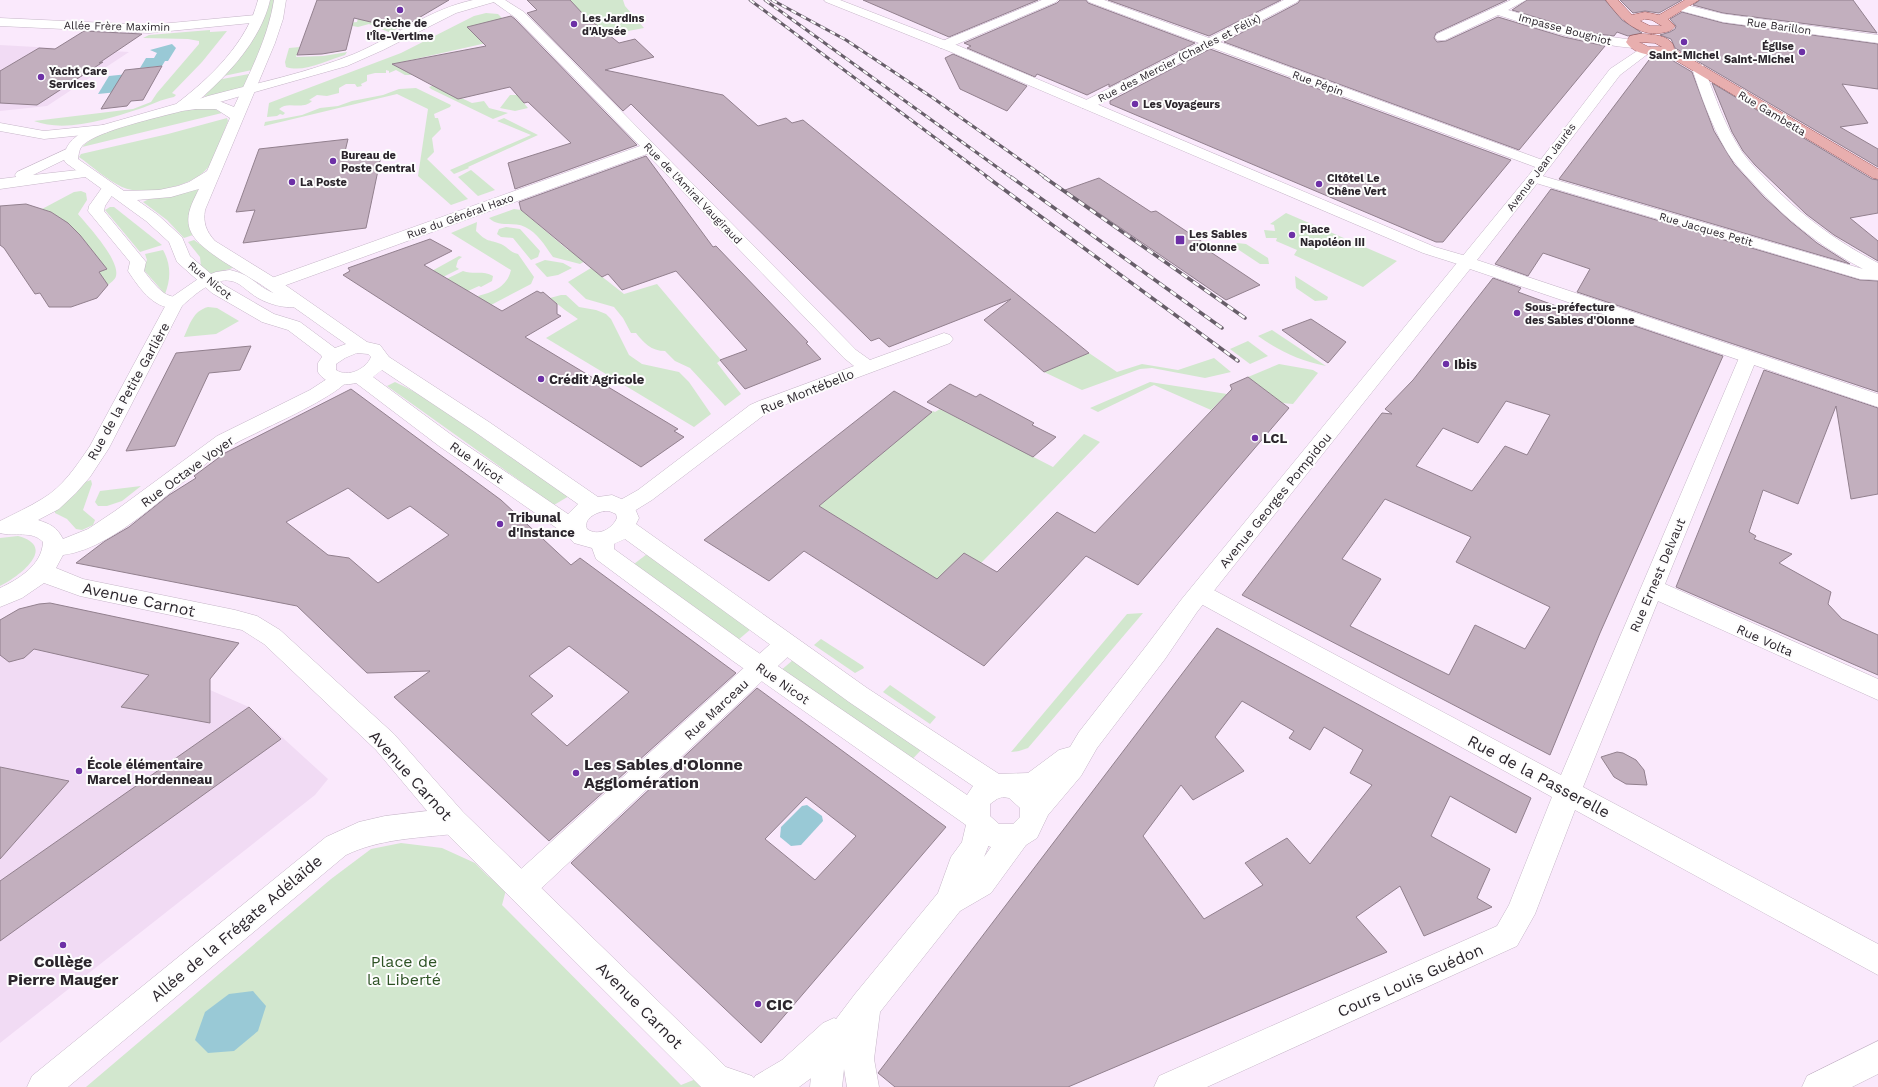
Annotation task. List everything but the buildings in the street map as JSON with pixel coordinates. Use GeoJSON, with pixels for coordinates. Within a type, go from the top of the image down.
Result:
{"type":"FeatureCollection","features":[{"type":"Feature","properties":{"kind":"main road"},"geometry":{"type":"LineString","coordinates":[[1612,0],[1637,32],[1660,35]]}},
{"type":"Feature","properties":{"kind":"main road"},"geometry":{"type":"LineString","coordinates":[[1622,0],[1647,50],[1659,51],[1660,35],[1682,8],[1693,0]]}},
{"type":"Feature","properties":{"kind":"main road"},"geometry":{"type":"LineString","coordinates":[[1637,32],[1660,35]]}},
{"type":"Feature","properties":{"kind":"main road","name":"Rue Gambetta"},"geometry":{"type":"LineString","coordinates":[[1660,35],[1698,68],[1878,175]]}},
{"type":"Feature","properties":{"kind":"street"},"geometry":{"type":"LineString","coordinates":[[181,107],[199,93],[238,52],[257,19],[264,0]]}},
{"type":"Feature","properties":{"kind":"street"},"geometry":{"type":"LineString","coordinates":[[280,0],[277,19],[269,43],[197,210],[196,219],[199,232],[209,244],[272,284],[362,347]]}},
{"type":"Feature","properties":{"kind":"street"},"geometry":{"type":"LineString","coordinates":[[443,14],[452,6],[466,0]]}},
{"type":"Feature","properties":{"kind":"street"},"geometry":{"type":"LineString","coordinates":[[2,127],[44,135],[103,129],[181,107],[195,105],[247,91],[342,63],[385,45],[443,14],[465,5],[490,0]]}},
{"type":"Feature","properties":{"kind":"street","name":"Rue de l'Amiral Vaugiraud"},"geometry":{"type":"LineString","coordinates":[[496,0],[520,15],[850,354],[868,367]]}},
{"type":"Feature","properties":{"kind":"street","name":"Rue de l'Amiral Vaugiraud"},"geometry":{"type":"LineString","coordinates":[[514,0],[520,15]]}},
{"type":"Feature","properties":{"kind":"street"},"geometry":{"type":"LineString","coordinates":[[830,0],[944,45],[1429,250],[1878,401]]}},
{"type":"Feature","properties":{"kind":"street"},"geometry":{"type":"LineString","coordinates":[[944,45],[1052,0]]}},
{"type":"Feature","properties":{"kind":"street","name":"Rue Pépin"},"geometry":{"type":"LineString","coordinates":[[1093,0],[1209,43],[1539,172]]}},
{"type":"Feature","properties":{"kind":"street","name":"Rue des Mercier (Charles et Félix)"},"geometry":{"type":"LineString","coordinates":[[1087,105],[1293,0]]}},
{"type":"Feature","properties":{"kind":"street","name":"Impasse Bougniot"},"geometry":{"type":"LineString","coordinates":[[1441,37],[1520,0]]}},
{"type":"Feature","properties":{"kind":"street","name":"Rue Barillon"},"geometry":{"type":"LineString","coordinates":[[1682,8],[1723,18],[1878,39]]}},
{"type":"Feature","properties":{"kind":"street","name":"Impasse Bougniot"},"geometry":{"type":"LineString","coordinates":[[1498,11],[1558,29],[1616,43],[1637,32]]}},
{"type":"Feature","properties":{"kind":"street","name":"Allée Frère Maximin"},"geometry":{"type":"LineString","coordinates":[[0,22],[149,29],[257,19]]}},
{"type":"Feature","properties":{"kind":"street","name":"Avenue Jean Jaurès"},"geometry":{"type":"LineString","coordinates":[[1615,72],[1613,66],[1619,53],[1637,32]]}},
{"type":"Feature","properties":{"kind":"street","name":"Avenue Jean Jaurès"},"geometry":{"type":"LineString","coordinates":[[1466,262],[1539,172],[1615,72],[1625,67],[1634,56],[1647,50]]}},
{"type":"Feature","properties":{"kind":"street"},"geometry":{"type":"LineString","coordinates":[[1698,68],[1720,125],[1734,151],[1750,171],[1777,201],[1804,225],[1827,241],[1878,270]]}},
{"type":"Feature","properties":{"kind":"street"},"geometry":{"type":"LineString","coordinates":[[256,74],[286,74],[315,71]]}},
{"type":"Feature","properties":{"kind":"street"},"geometry":{"type":"LineString","coordinates":[[195,105],[222,106],[229,108],[237,117]]}},
{"type":"Feature","properties":{"kind":"street","name":"Rue Nicot"},"geometry":{"type":"LineString","coordinates":[[2,127],[35,143],[47,153],[68,156],[87,173],[116,192],[176,240],[183,258],[207,280],[230,297],[268,318],[294,326],[329,352],[332,358],[327,363],[326,372],[329,376],[349,378],[446,441],[576,531]]}},
{"type":"Feature","properties":{"kind":"street"},"geometry":{"type":"LineString","coordinates":[[0,183],[31,172],[68,156],[78,142],[103,129]]}},
{"type":"Feature","properties":{"kind":"street","name":"Rue du Général Haxo"},"geometry":{"type":"LineString","coordinates":[[272,284],[649,148]]}},
{"type":"Feature","properties":{"kind":"street"},"geometry":{"type":"LineString","coordinates":[[175,304],[160,300],[144,282],[136,271],[138,262],[96,211],[97,206],[116,192],[146,196],[188,188],[205,181],[214,172]]}},
{"type":"Feature","properties":{"kind":"street","name":"Rue Jacques Petit"},"geometry":{"type":"LineString","coordinates":[[1539,172],[1866,275],[1878,275]]}},
{"type":"Feature","properties":{"kind":"street"},"geometry":{"type":"LineString","coordinates":[[0,183],[87,173]]}},
{"type":"Feature","properties":{"kind":"street","name":"Avenue Georges Pompidou"},"geometry":{"type":"LineString","coordinates":[[1034,811],[1072,768],[1088,740],[1200,593],[1466,262]]}},
{"type":"Feature","properties":{"kind":"street"},"geometry":{"type":"LineString","coordinates":[[207,280],[228,276],[237,277],[269,298],[296,302]]}},
{"type":"Feature","properties":{"kind":"street","name":"Rue de la Petite Garlière"},"geometry":{"type":"LineString","coordinates":[[4,528],[51,504],[69,488],[83,472],[99,448],[175,304],[183,296],[207,280]]}},
{"type":"Feature","properties":{"kind":"street","name":"Rue Montébello"},"geometry":{"type":"LineString","coordinates":[[624,517],[645,495],[762,407],[944,339]]}},
{"type":"Feature","properties":{"kind":"street"},"geometry":{"type":"LineString","coordinates":[[332,358],[342,351],[362,347],[374,349],[378,352],[380,360],[482,426],[595,505]]}},
{"type":"Feature","properties":{"kind":"street","name":"Rue Ernest Delvaut"},"geometry":{"type":"LineString","coordinates":[[1568,792],[1748,358]]}},
{"type":"Feature","properties":{"kind":"street","name":"Rue Octave Voyer"},"geometry":{"type":"LineString","coordinates":[[54,548],[70,546],[96,535],[123,518],[224,441],[349,378],[370,371],[380,360]]}},
{"type":"Feature","properties":{"kind":"street"},"geometry":{"type":"LineString","coordinates":[[624,517],[611,537],[602,540],[588,539],[576,531],[575,526],[581,513],[595,505],[612,503],[624,517],[786,644],[858,695],[1003,786],[1020,789],[1027,795],[1032,803],[1034,811],[1030,826],[1024,832],[1016,836],[1006,838],[996,837],[987,832],[978,820]]}},
{"type":"Feature","properties":{"kind":"street"},"geometry":{"type":"LineString","coordinates":[[0,598],[18,589],[38,574],[49,560],[54,548],[54,542],[51,536],[39,528],[20,526],[4,528]]}},
{"type":"Feature","properties":{"kind":"street","name":"Rue Nicot"},"geometry":{"type":"LineString","coordinates":[[602,540],[604,553],[761,667],[978,820]]}},
{"type":"Feature","properties":{"kind":"street","name":"Avenue Carnot"},"geometry":{"type":"LineString","coordinates":[[38,574],[53,576],[80,587],[236,619],[249,623],[272,637],[384,742],[453,821],[726,1085]]}},
{"type":"Feature","properties":{"kind":"street","name":"Rue Volta"},"geometry":{"type":"LineString","coordinates":[[1652,588],[1878,690]]}},
{"type":"Feature","properties":{"kind":"street","name":"Rue de la Passerelle"},"geometry":{"type":"LineString","coordinates":[[1200,593],[1878,960]]}},
{"type":"Feature","properties":{"kind":"street","name":"Rue Marceau"},"geometry":{"type":"LineString","coordinates":[[521,888],[786,644]]}},
{"type":"Feature","properties":{"kind":"street","name":"Avenue Georges Pompidou"},"geometry":{"type":"LineString","coordinates":[[1003,786],[1032,784],[1064,762],[1088,740]]}},
{"type":"Feature","properties":{"kind":"street"},"geometry":{"type":"LineString","coordinates":[[950,902],[961,867],[974,847],[978,820],[976,808],[981,794],[1003,786]]}},
{"type":"Feature","properties":{"kind":"street","name":"Cours Louis Guédon"},"geometry":{"type":"LineString","coordinates":[[1170,1087],[1507,936],[1520,914],[1568,792]]}},
{"type":"Feature","properties":{"kind":"street","name":"Allée de la Frégate Adélaïde"},"geometry":{"type":"LineString","coordinates":[[43,1087],[336,846],[358,835],[385,829],[453,821]]}},
{"type":"Feature","properties":{"kind":"street"},"geometry":{"type":"LineString","coordinates":[[826,1087],[830,1054],[866,1005],[950,902],[981,883],[1016,836]]}},
{"type":"Feature","properties":{"kind":"street"},"geometry":{"type":"LineString","coordinates":[[766,1087],[775,1084],[796,1069],[866,1005]]}},
{"type":"Feature","properties":{"kind":"street"},"geometry":{"type":"LineString","coordinates":[[864,1087],[858,1059],[866,1005]]}},
{"type":"Feature","properties":{"kind":"street"},"geometry":{"type":"LineString","coordinates":[[1818,1087],[1878,1057]]}},
{"type":"Feature","properties":{"kind":"shaded area","name":"Yacht Care Services"},"geometry":{"type":"Polygon","coordinates":[[[0,45],[129,52],[47,106],[0,111],[0,45]]]}},
{"type":"Feature","properties":{"kind":"shaded area"},"geometry":{"type":"Polygon","coordinates":[[[50,603],[239,643],[210,679],[210,690],[249,707],[328,779],[315,795],[0,1043],[0,620],[19,609],[50,603]]]}},
{"type":"Feature","properties":{"kind":"green space"},"geometry":{"type":"Polygon","coordinates":[[[266,0],[275,0],[274,14],[252,70],[219,77],[266,0]]]}},
{"type":"Feature","properties":{"kind":"green space"},"geometry":{"type":"Polygon","coordinates":[[[363,0],[398,28],[391,33],[369,24],[358,27],[347,25],[348,23],[357,22],[363,0]]]}},
{"type":"Feature","properties":{"kind":"green space"},"geometry":{"type":"Polygon","coordinates":[[[570,0],[623,0],[625,6],[644,28],[607,35],[585,14],[582,15],[570,0]]]}},
{"type":"Feature","properties":{"kind":"green space"},"geometry":{"type":"Polygon","coordinates":[[[486,13],[498,14],[502,18],[491,42],[393,64],[412,75],[405,75],[396,70],[389,73],[389,71],[386,70],[386,73],[367,75],[367,81],[361,84],[362,86],[357,87],[355,84],[346,84],[339,88],[339,93],[327,96],[317,95],[309,100],[312,101],[308,104],[300,106],[283,106],[279,109],[285,113],[283,115],[280,114],[277,116],[267,117],[269,103],[401,53],[474,16],[486,13]]]}},
{"type":"Feature","properties":{"kind":"green space"},"geometry":{"type":"Polygon","coordinates":[[[210,30],[210,32],[227,31],[202,62],[172,93],[176,95],[174,97],[114,117],[86,123],[59,126],[34,121],[133,109],[151,102],[199,44],[199,41],[188,39],[143,38],[149,35],[210,30]]]}},
{"type":"Feature","properties":{"kind":"green space"},"geometry":{"type":"Polygon","coordinates":[[[300,47],[296,57],[323,56],[347,52],[345,55],[308,67],[286,67],[285,62],[289,48],[300,47]]]}},
{"type":"Feature","properties":{"kind":"green space"},"geometry":{"type":"Polygon","coordinates":[[[249,74],[245,87],[204,97],[217,80],[249,74]]]}},
{"type":"Feature","properties":{"kind":"green space"},"geometry":{"type":"Polygon","coordinates":[[[434,85],[472,103],[484,101],[489,108],[508,113],[493,119],[429,87],[434,85]]]}},
{"type":"Feature","properties":{"kind":"green space"},"geometry":{"type":"Polygon","coordinates":[[[416,88],[451,105],[450,107],[434,114],[435,118],[438,118],[441,129],[432,138],[434,152],[427,159],[468,199],[451,205],[418,176],[428,109],[397,94],[264,126],[265,122],[302,115],[320,108],[338,106],[352,101],[383,95],[399,89],[416,88]]]}},
{"type":"Feature","properties":{"kind":"green space"},"geometry":{"type":"Polygon","coordinates":[[[510,95],[517,95],[528,108],[515,111],[500,108],[510,95]]]}},
{"type":"Feature","properties":{"kind":"green space"},"geometry":{"type":"Polygon","coordinates":[[[195,109],[215,109],[222,113],[82,147],[91,140],[119,127],[168,114],[195,109]]]}},
{"type":"Feature","properties":{"kind":"green space"},"geometry":{"type":"Polygon","coordinates":[[[227,118],[228,121],[220,144],[209,166],[193,180],[181,185],[156,190],[131,190],[116,184],[79,157],[81,154],[168,134],[227,118]]]}},
{"type":"Feature","properties":{"kind":"green space"},"geometry":{"type":"Polygon","coordinates":[[[504,118],[538,135],[454,174],[450,170],[531,135],[497,121],[504,118]]]}},
{"type":"Feature","properties":{"kind":"green space"},"geometry":{"type":"Polygon","coordinates":[[[471,170],[495,190],[478,196],[458,177],[471,170]]]}},
{"type":"Feature","properties":{"kind":"green space"},"geometry":{"type":"Polygon","coordinates":[[[199,188],[189,218],[190,229],[193,235],[184,238],[167,220],[143,202],[149,199],[199,188]]]}},
{"type":"Feature","properties":{"kind":"green space"},"geometry":{"type":"Polygon","coordinates":[[[81,191],[86,193],[87,200],[78,214],[102,244],[113,261],[116,269],[116,276],[114,280],[108,285],[99,272],[106,269],[93,251],[71,226],[53,213],[42,209],[74,192],[81,191]]]}},
{"type":"Feature","properties":{"kind":"green space"},"geometry":{"type":"Polygon","coordinates":[[[110,207],[114,207],[162,245],[140,252],[105,210],[110,207]]]}},
{"type":"Feature","properties":{"kind":"green space"},"geometry":{"type":"Polygon","coordinates":[[[514,209],[521,210],[568,250],[579,246],[585,261],[580,264],[553,257],[541,240],[530,230],[516,224],[497,223],[489,218],[514,209]]]}},
{"type":"Feature","properties":{"kind":"green space"},"geometry":{"type":"Polygon","coordinates":[[[1286,213],[1397,261],[1363,287],[1294,255],[1297,250],[1276,241],[1277,238],[1266,238],[1264,230],[1275,231],[1274,225],[1270,224],[1286,213]]]}},
{"type":"Feature","properties":{"kind":"green space"},"geometry":{"type":"Polygon","coordinates":[[[477,222],[476,231],[480,235],[486,239],[501,244],[518,254],[534,277],[531,284],[436,334],[431,332],[461,314],[481,299],[478,296],[499,288],[509,276],[511,270],[451,233],[477,222]]]}},
{"type":"Feature","properties":{"kind":"green space"},"geometry":{"type":"Polygon","coordinates":[[[506,227],[520,229],[540,251],[538,257],[531,260],[513,238],[501,237],[497,234],[499,229],[506,227]]]}},
{"type":"Feature","properties":{"kind":"green space"},"geometry":{"type":"Polygon","coordinates":[[[194,240],[233,268],[202,276],[200,257],[188,242],[194,240]]]}},
{"type":"Feature","properties":{"kind":"green space"},"geometry":{"type":"Polygon","coordinates":[[[1237,243],[1246,244],[1268,258],[1269,264],[1260,264],[1236,248],[1235,245],[1237,243]]]}},
{"type":"Feature","properties":{"kind":"green space"},"geometry":{"type":"Polygon","coordinates":[[[163,250],[169,266],[169,277],[165,294],[143,269],[147,260],[145,254],[163,250]]]}},
{"type":"Feature","properties":{"kind":"green space"},"geometry":{"type":"Polygon","coordinates":[[[459,256],[462,257],[458,260],[456,267],[459,269],[435,281],[430,272],[459,256]]]}},
{"type":"Feature","properties":{"kind":"green space"},"geometry":{"type":"Polygon","coordinates":[[[545,260],[563,263],[572,268],[558,275],[547,277],[535,264],[545,260]]]}},
{"type":"Feature","properties":{"kind":"green space"},"geometry":{"type":"Polygon","coordinates":[[[591,268],[624,294],[657,284],[721,360],[717,363],[741,394],[725,406],[690,368],[675,361],[665,351],[656,350],[648,346],[636,333],[631,333],[623,318],[614,307],[586,299],[568,282],[591,268]]]}},
{"type":"Feature","properties":{"kind":"green space"},"geometry":{"type":"Polygon","coordinates":[[[463,271],[489,274],[493,276],[492,281],[481,287],[479,286],[468,291],[452,282],[442,287],[438,283],[463,271]]]}},
{"type":"Feature","properties":{"kind":"green space"},"geometry":{"type":"Polygon","coordinates":[[[1295,276],[1328,297],[1327,300],[1315,301],[1296,288],[1295,276]]]}},
{"type":"Feature","properties":{"kind":"green space"},"geometry":{"type":"Polygon","coordinates":[[[566,295],[579,307],[596,310],[606,314],[611,319],[629,355],[642,364],[679,372],[689,382],[711,414],[694,427],[546,338],[578,319],[550,298],[566,295]]]}},
{"type":"Feature","properties":{"kind":"green space"},"geometry":{"type":"Polygon","coordinates":[[[208,307],[217,308],[239,321],[216,334],[184,337],[195,315],[208,307]]]}},
{"type":"Feature","properties":{"kind":"green space"},"geometry":{"type":"Polygon","coordinates":[[[1272,330],[1326,366],[1290,355],[1258,336],[1272,330]]]}},
{"type":"Feature","properties":{"kind":"green space"},"geometry":{"type":"Polygon","coordinates":[[[1248,341],[1268,356],[1250,364],[1230,349],[1248,341]]]}},
{"type":"Feature","properties":{"kind":"green space"},"geometry":{"type":"Polygon","coordinates":[[[1089,353],[1117,372],[1142,364],[1178,370],[1214,358],[1231,372],[1205,378],[1152,368],[1140,369],[1082,390],[1044,372],[1089,353]]]}},
{"type":"Feature","properties":{"kind":"green space"},"geometry":{"type":"Polygon","coordinates":[[[1279,364],[1313,370],[1318,373],[1293,404],[1282,403],[1248,377],[1279,364]]]}},
{"type":"Feature","properties":{"kind":"green space"},"geometry":{"type":"Polygon","coordinates":[[[395,382],[419,394],[442,409],[569,496],[554,505],[387,386],[395,382]]]}},
{"type":"Feature","properties":{"kind":"green space"},"geometry":{"type":"Polygon","coordinates":[[[1150,382],[1227,394],[1211,410],[1154,385],[1098,412],[1090,408],[1150,382]]]}},
{"type":"Feature","properties":{"kind":"green space"},"geometry":{"type":"Polygon","coordinates":[[[940,409],[1053,467],[1084,434],[1100,442],[981,563],[964,553],[945,584],[819,506],[933,411],[935,412],[940,409]]]}},
{"type":"Feature","properties":{"kind":"green space"},"geometry":{"type":"Polygon","coordinates":[[[91,480],[92,484],[83,510],[95,520],[93,525],[82,530],[76,529],[67,519],[55,513],[55,507],[82,483],[91,480]]]}},
{"type":"Feature","properties":{"kind":"green space"},"geometry":{"type":"Polygon","coordinates":[[[141,486],[122,501],[107,506],[98,506],[95,502],[100,491],[141,486]]]}},
{"type":"Feature","properties":{"kind":"green space"},"geometry":{"type":"Polygon","coordinates":[[[18,536],[30,541],[35,547],[35,554],[31,562],[24,569],[8,582],[0,586],[0,538],[18,536]]]}},
{"type":"Feature","properties":{"kind":"green space"},"geometry":{"type":"Polygon","coordinates":[[[647,554],[751,629],[738,640],[634,564],[647,554]]]}},
{"type":"Feature","properties":{"kind":"green space"},"geometry":{"type":"Polygon","coordinates":[[[1143,613],[1028,748],[1011,752],[1127,614],[1143,613]]]}},
{"type":"Feature","properties":{"kind":"green space"},"geometry":{"type":"Polygon","coordinates":[[[821,639],[864,668],[855,673],[814,645],[821,639]]]}},
{"type":"Feature","properties":{"kind":"green space"},"geometry":{"type":"Polygon","coordinates":[[[793,660],[921,750],[907,765],[779,672],[793,660]]]}},
{"type":"Feature","properties":{"kind":"green space"},"geometry":{"type":"Polygon","coordinates":[[[890,685],[936,717],[930,724],[883,692],[890,685]]]}},
{"type":"Feature","properties":{"kind":"green space","name":"Place de la Liberté"},"geometry":{"type":"Polygon","coordinates":[[[401,843],[442,848],[475,863],[488,876],[506,890],[502,905],[681,1085],[696,1079],[704,1087],[86,1087],[331,879],[371,849],[401,843]]]}},
{"type":"Feature","properties":{"kind":"water"},"geometry":{"type":"Polygon","coordinates":[[[172,44],[176,48],[168,61],[165,61],[162,66],[140,68],[146,58],[154,58],[157,53],[150,50],[172,44]]]}},
{"type":"Feature","properties":{"kind":"water"},"geometry":{"type":"Polygon","coordinates":[[[147,72],[137,90],[98,94],[109,76],[147,72]]]}},
{"type":"Feature","properties":{"kind":"water"},"geometry":{"type":"Polygon","coordinates":[[[807,805],[822,816],[823,821],[801,845],[791,846],[780,837],[781,827],[802,806],[807,805]]]}},
{"type":"Feature","properties":{"kind":"water"},"geometry":{"type":"Polygon","coordinates":[[[253,991],[266,1006],[258,1031],[234,1051],[208,1053],[195,1040],[205,1012],[229,994],[253,991]]]}},
{"type":"Feature","properties":{"kind":"railway"},"geometry":{"type":"LineString","coordinates":[[750,0],[989,178]]}},
{"type":"Feature","properties":{"kind":"railway"},"geometry":{"type":"LineString","coordinates":[[765,0],[1012,178]]}},
{"type":"Feature","properties":{"kind":"railway"},"geometry":{"type":"LineString","coordinates":[[772,0],[846,40],[933,98],[1046,178]]}},
{"type":"Feature","properties":{"kind":"railway"},"geometry":{"type":"LineString","coordinates":[[987,177],[1238,361]]}},
{"type":"Feature","properties":{"kind":"railway"},"geometry":{"type":"LineString","coordinates":[[1011,177],[1222,328]]}},
{"type":"Feature","properties":{"kind":"railway"},"geometry":{"type":"LineString","coordinates":[[1044,177],[1245,318]]}},
{"type":"Feature","properties":{"kind":"place","name":"Crèche de l'Île-Vertime"},"geometry":{"type":"Point","coordinates":[400,10]}},
{"type":"Feature","properties":{"kind":"place","name":"Les Jardins d'Alysée"},"geometry":{"type":"Point","coordinates":[574,24]}},
{"type":"Feature","properties":{"kind":"place","name":"Saint-Michel"},"geometry":{"type":"Point","coordinates":[1684,42]}},
{"type":"Feature","properties":{"kind":"place","name":"Église Saint-Michel"},"geometry":{"type":"Point","coordinates":[1802,52]}},
{"type":"Feature","properties":{"kind":"place","name":"Yacht Care Services"},"geometry":{"type":"Point","coordinates":[41,77]}},
{"type":"Feature","properties":{"kind":"place","name":"Les Voyageurs"},"geometry":{"type":"Point","coordinates":[1135,104]}},
{"type":"Feature","properties":{"kind":"place","name":"Bureau de Poste Central"},"geometry":{"type":"Point","coordinates":[333,161]}},
{"type":"Feature","properties":{"kind":"place","name":"La Poste"},"geometry":{"type":"Point","coordinates":[292,182]}},
{"type":"Feature","properties":{"kind":"place","name":"Citôtel Le Chêne Vert"},"geometry":{"type":"Point","coordinates":[1319,184]}},
{"type":"Feature","properties":{"kind":"place","name":"Place Napoléon III"},"geometry":{"type":"Point","coordinates":[1292,235]}},
{"type":"Feature","properties":{"kind":"place","name":"Les Sables d'Olonne"},"geometry":{"type":"Point","coordinates":[1180,240]}},
{"type":"Feature","properties":{"kind":"place","name":"Sous-préfecture des Sables d'Olonne"},"geometry":{"type":"Point","coordinates":[1517,313]}},
{"type":"Feature","properties":{"kind":"place","name":"Ibis"},"geometry":{"type":"Point","coordinates":[1446,364]}},
{"type":"Feature","properties":{"kind":"place","name":"Crédit Agricole"},"geometry":{"type":"Point","coordinates":[541,379]}},
{"type":"Feature","properties":{"kind":"place","name":"LCL"},"geometry":{"type":"Point","coordinates":[1255,438]}},
{"type":"Feature","properties":{"kind":"place","name":"Tribunal d'Instance"},"geometry":{"type":"Point","coordinates":[500,524]}},
{"type":"Feature","properties":{"kind":"place","name":"École élémentaire Marcel Hordenneau"},"geometry":{"type":"Point","coordinates":[79,771]}},
{"type":"Feature","properties":{"kind":"place","name":"Les Sables d'Olonne Agglomération"},"geometry":{"type":"Point","coordinates":[576,773]}},
{"type":"Feature","properties":{"kind":"place","name":"Collège Pierre Mauger"},"geometry":{"type":"Point","coordinates":[63,945]}},
{"type":"Feature","properties":{"kind":"place","name":"CIC"},"geometry":{"type":"Point","coordinates":[758,1004]}}]}
